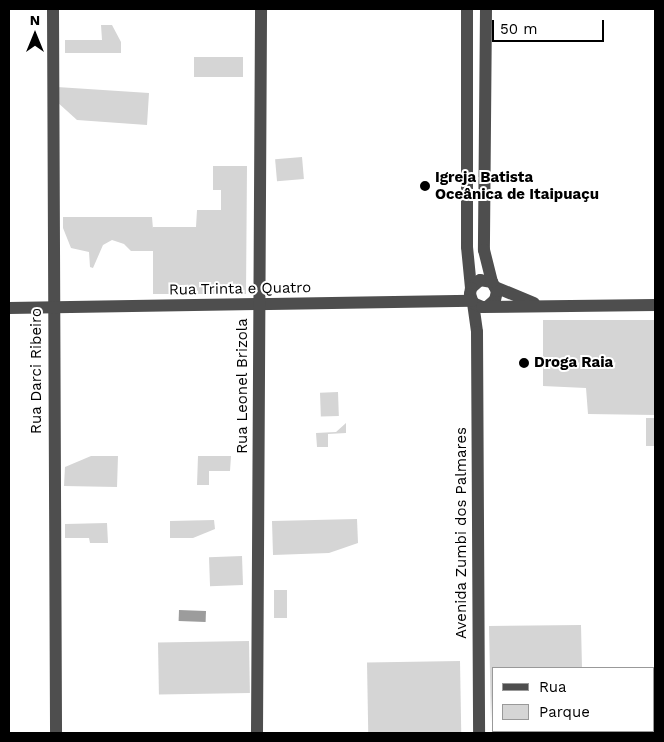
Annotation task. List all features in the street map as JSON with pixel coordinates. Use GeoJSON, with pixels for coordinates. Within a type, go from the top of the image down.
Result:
{"type":"FeatureCollection","features":[{"type":"Feature","properties":{"kind":"street","name":"Rua Darci Ribeiro"},"geometry":{"type":"LineString","coordinates":[[53,9],[56,733]]}},
{"type":"Feature","properties":{"kind":"street","name":"Rua Leonel Brizola"},"geometry":{"type":"LineString","coordinates":[[258,733],[261,9]]}},
{"type":"Feature","properties":{"kind":"street"},"geometry":{"type":"LineString","coordinates":[[467,9],[467,247],[478,301]]}},
{"type":"Feature","properties":{"kind":"street"},"geometry":{"type":"LineString","coordinates":[[486,9],[484,250],[494,285]]}},
{"type":"Feature","properties":{"kind":"street"},"geometry":{"type":"LineString","coordinates":[[478,301],[480,280],[536,304]]}},
{"type":"Feature","properties":{"kind":"street","name":"Avenida Zumbi dos Palmares"},"geometry":{"type":"LineString","coordinates":[[479,733],[478,301],[495,300],[494,285]]}},
{"type":"Feature","properties":{"kind":"street","name":"Rua Trinta e Quatro"},"geometry":{"type":"LineString","coordinates":[[9,308],[478,301]]}},
{"type":"Feature","properties":{"kind":"street"},"geometry":{"type":"LineString","coordinates":[[478,301],[536,304],[655,305]]}},
{"type":"Feature","properties":{"kind":"green space"},"geometry":{"type":"Polygon","coordinates":[[[101,25],[112,25],[121,42],[121,53],[65,53],[65,40],[102,40],[101,25]]]}},
{"type":"Feature","properties":{"kind":"green space"},"geometry":{"type":"Polygon","coordinates":[[[194,57],[243,57],[243,77],[194,77],[194,57]]]}},
{"type":"Feature","properties":{"kind":"green space"},"geometry":{"type":"Polygon","coordinates":[[[57,87],[149,93],[147,125],[77,120],[56,101],[57,87]]]}},
{"type":"Feature","properties":{"kind":"green space"},"geometry":{"type":"Polygon","coordinates":[[[302,157],[304,179],[277,181],[275,159],[302,157]]]}},
{"type":"Feature","properties":{"kind":"green space"},"geometry":{"type":"Polygon","coordinates":[[[213,166],[247,166],[246,294],[153,294],[153,251],[131,251],[124,244],[112,240],[103,245],[93,268],[90,267],[89,252],[71,248],[63,228],[63,217],[152,217],[153,229],[153,227],[196,227],[197,210],[221,210],[221,190],[213,190],[213,166]]]}},
{"type":"Feature","properties":{"kind":"green space"},"geometry":{"type":"Polygon","coordinates":[[[543,320],[655,320],[655,415],[588,414],[586,388],[543,386],[543,320]]]}},
{"type":"Feature","properties":{"kind":"green space"},"geometry":{"type":"Polygon","coordinates":[[[338,392],[339,416],[321,417],[320,393],[338,392]]]}},
{"type":"Feature","properties":{"kind":"green space"},"geometry":{"type":"Polygon","coordinates":[[[646,418],[655,418],[655,446],[646,446],[646,418]]]}},
{"type":"Feature","properties":{"kind":"green space"},"geometry":{"type":"Polygon","coordinates":[[[346,423],[346,433],[328,434],[328,447],[317,447],[316,433],[336,432],[346,423]]]}},
{"type":"Feature","properties":{"kind":"green space"},"geometry":{"type":"Polygon","coordinates":[[[91,456],[118,456],[117,487],[64,486],[65,467],[91,456]]]}},
{"type":"Feature","properties":{"kind":"green space"},"geometry":{"type":"Polygon","coordinates":[[[198,456],[231,456],[230,471],[209,471],[209,485],[197,485],[198,456]]]}},
{"type":"Feature","properties":{"kind":"green space"},"geometry":{"type":"Polygon","coordinates":[[[357,519],[358,543],[329,553],[273,555],[272,521],[357,519]]]}},
{"type":"Feature","properties":{"kind":"green space"},"geometry":{"type":"Polygon","coordinates":[[[214,520],[215,529],[193,538],[170,538],[170,521],[214,520]]]}},
{"type":"Feature","properties":{"kind":"green space"},"geometry":{"type":"Polygon","coordinates":[[[107,523],[108,543],[90,543],[89,538],[65,538],[65,524],[107,523]]]}},
{"type":"Feature","properties":{"kind":"green space"},"geometry":{"type":"Polygon","coordinates":[[[242,556],[243,585],[210,586],[209,557],[242,556]]]}},
{"type":"Feature","properties":{"kind":"green space"},"geometry":{"type":"Polygon","coordinates":[[[274,590],[287,590],[287,618],[274,618],[274,590]]]}},
{"type":"Feature","properties":{"kind":"green space"},"geometry":{"type":"Polygon","coordinates":[[[581,625],[582,667],[492,667],[491,723],[489,626],[581,625]]]}},
{"type":"Feature","properties":{"kind":"green space"},"geometry":{"type":"Polygon","coordinates":[[[249,641],[250,693],[159,695],[158,643],[249,641]]]}},
{"type":"Feature","properties":{"kind":"green space"},"geometry":{"type":"Polygon","coordinates":[[[460,661],[461,733],[368,733],[367,663],[460,661]]]}},
{"type":"Feature","properties":{"kind":"green space"},"geometry":{"type":"Polygon","coordinates":[[[654,730],[655,733],[587,733],[654,732],[654,730]]]}},
{"type":"Feature","properties":{"kind":"shaded area"},"geometry":{"type":"Polygon","coordinates":[[[179,610],[206,611],[206,622],[179,621],[179,610]]]}},
{"type":"Feature","properties":{"kind":"place","name":"Igreja Batista Oceânica de Itaipuaçu"},"geometry":{"type":"Point","coordinates":[425,186]}},
{"type":"Feature","properties":{"kind":"place","name":"Droga Raia"},"geometry":{"type":"Point","coordinates":[524,363]}}]}
